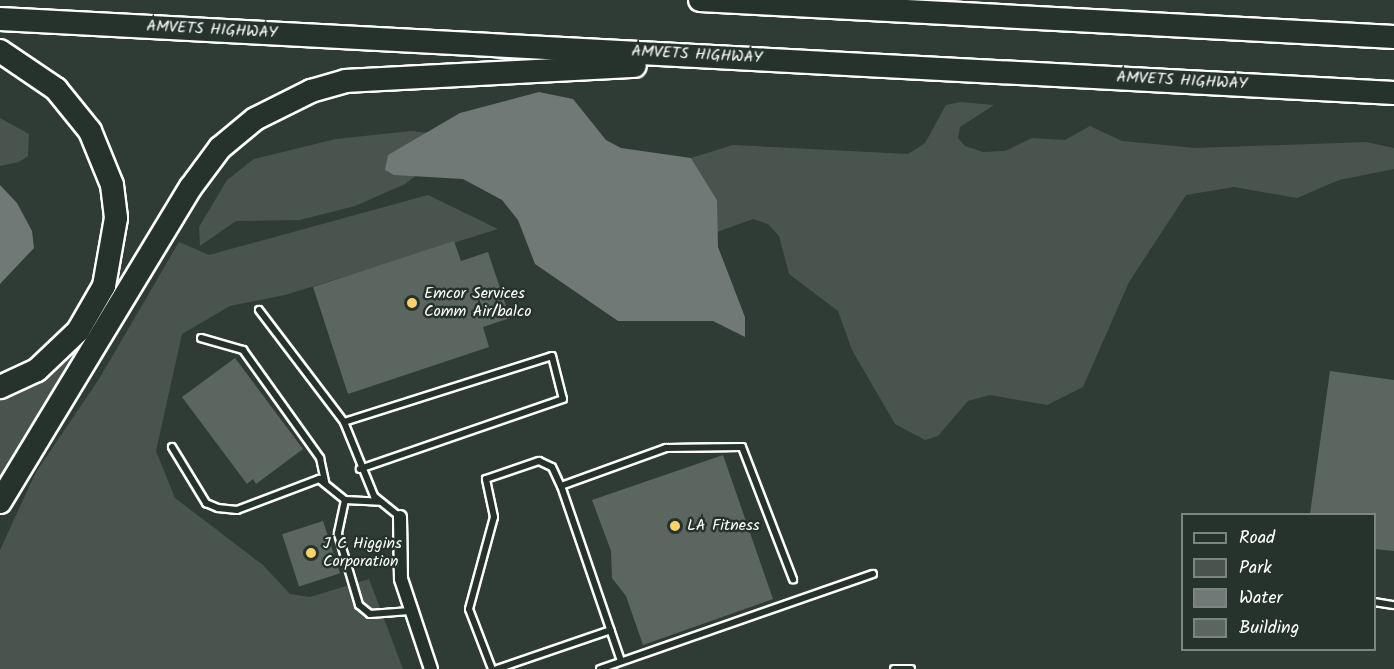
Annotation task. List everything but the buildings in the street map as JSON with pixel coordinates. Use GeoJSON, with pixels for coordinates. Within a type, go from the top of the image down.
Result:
{"type":"FeatureCollection","features":[{"type":"Feature","properties":{"kind":"highway"},"geometry":{"type":"LineString","coordinates":[[700,0],[1394,37]]}},
{"type":"Feature","properties":{"kind":"highway","name":"AMVETS HIGHWAY"},"geometry":{"type":"LineString","coordinates":[[0,19],[1394,93]]}},
{"type":"Feature","properties":{"kind":"highway"},"geometry":{"type":"LineString","coordinates":[[0,51],[56,89],[90,131],[112,184],[116,218],[104,286],[78,331],[37,370],[0,387]]}},
{"type":"Feature","properties":{"kind":"highway"},"geometry":{"type":"LineString","coordinates":[[0,502],[205,166],[237,133],[277,106],[334,83],[371,78],[590,67],[912,67]]}},
{"type":"Feature","properties":{"kind":"street"},"geometry":{"type":"LineString","coordinates":[[400,517],[401,579],[430,669]]}},
{"type":"Feature","properties":{"kind":"lane"},"geometry":{"type":"LineString","coordinates":[[260,310],[344,422],[360,469],[380,502],[400,517]]}},
{"type":"Feature","properties":{"kind":"lane"},"geometry":{"type":"LineString","coordinates":[[201,338],[243,350],[320,458],[325,482]]}},
{"type":"Feature","properties":{"kind":"lane"},"geometry":{"type":"LineString","coordinates":[[344,422],[548,355],[556,366],[562,399],[360,469]]}},
{"type":"Feature","properties":{"kind":"lane"},"geometry":{"type":"LineString","coordinates":[[561,486],[666,448],[735,445],[750,457],[793,579]]}},
{"type":"Feature","properties":{"kind":"lane"},"geometry":{"type":"LineString","coordinates":[[172,447],[206,503],[218,508],[237,510],[313,480],[325,482],[345,500],[380,502]]}},
{"type":"Feature","properties":{"kind":"lane"},"geometry":{"type":"LineString","coordinates":[[492,669],[470,609],[494,517],[486,479],[539,460],[552,467],[561,486],[621,661]]}},
{"type":"Feature","properties":{"kind":"lane"},"geometry":{"type":"LineString","coordinates":[[345,500],[337,526],[359,605],[370,614],[410,610]]}},
{"type":"Feature","properties":{"kind":"lane"},"geometry":{"type":"LineString","coordinates":[[600,669],[873,574]]}},
{"type":"Feature","properties":{"kind":"lane"},"geometry":{"type":"LineString","coordinates":[[1376,602],[1394,605]]}},
{"type":"Feature","properties":{"kind":"lane"},"geometry":{"type":"LineString","coordinates":[[497,669],[611,630]]}},
{"type":"Feature","properties":{"kind":"lane"},"geometry":{"type":"LineString","coordinates":[[894,669],[911,669]]}},
{"type":"Feature","properties":{"kind":"green space"},"geometry":{"type":"Polygon","coordinates":[[[960,102],[994,105],[960,127],[958,138],[965,146],[983,152],[1005,151],[1032,138],[1065,140],[1090,126],[1122,141],[1196,148],[1366,142],[1394,148],[1394,169],[1339,180],[1297,198],[1234,187],[1186,195],[1129,282],[1083,387],[1047,405],[990,395],[968,401],[938,436],[925,440],[895,424],[852,350],[838,311],[789,274],[779,236],[768,224],[753,219],[717,232],[717,200],[691,158],[733,145],[908,154],[925,143],[946,105],[960,102]]]}},
{"type":"Feature","properties":{"kind":"green space"},"geometry":{"type":"Polygon","coordinates":[[[0,118],[29,134],[28,156],[19,162],[0,166],[0,118]]]}},
{"type":"Feature","properties":{"kind":"green space"},"geometry":{"type":"Polygon","coordinates":[[[411,131],[430,133],[388,155],[394,175],[417,175],[405,184],[355,206],[300,220],[236,221],[200,246],[199,227],[227,180],[254,159],[336,139],[411,131]]]}},
{"type":"Feature","properties":{"kind":"green space"},"geometry":{"type":"Polygon","coordinates":[[[428,195],[498,229],[285,295],[230,306],[182,334],[156,451],[175,498],[263,565],[290,594],[310,597],[369,579],[403,669],[0,669],[0,550],[36,472],[99,379],[179,242],[209,255],[428,195]]]}},
{"type":"Feature","properties":{"kind":"green space"},"geometry":{"type":"Polygon","coordinates":[[[76,348],[82,350],[0,482],[0,401],[39,380],[76,348]]]}},
{"type":"Feature","properties":{"kind":"water"},"geometry":{"type":"Polygon","coordinates":[[[539,92],[573,99],[606,140],[621,148],[691,158],[717,200],[718,247],[745,317],[745,337],[713,321],[618,321],[535,264],[518,220],[502,200],[463,179],[394,175],[385,170],[388,155],[460,113],[539,92]]]}},
{"type":"Feature","properties":{"kind":"water"},"geometry":{"type":"Polygon","coordinates":[[[0,185],[17,203],[32,231],[34,248],[0,284],[0,185]]]}},
{"type":"Feature","properties":{"kind":"place","name":"Emcor Services Comm Air/balco"},"geometry":{"type":"Point","coordinates":[412,303]}},
{"type":"Feature","properties":{"kind":"place","name":"LA Fitness"},"geometry":{"type":"Point","coordinates":[675,526]}},
{"type":"Feature","properties":{"kind":"place","name":"J C Higgins Corporation"},"geometry":{"type":"Point","coordinates":[311,553]}}]}
